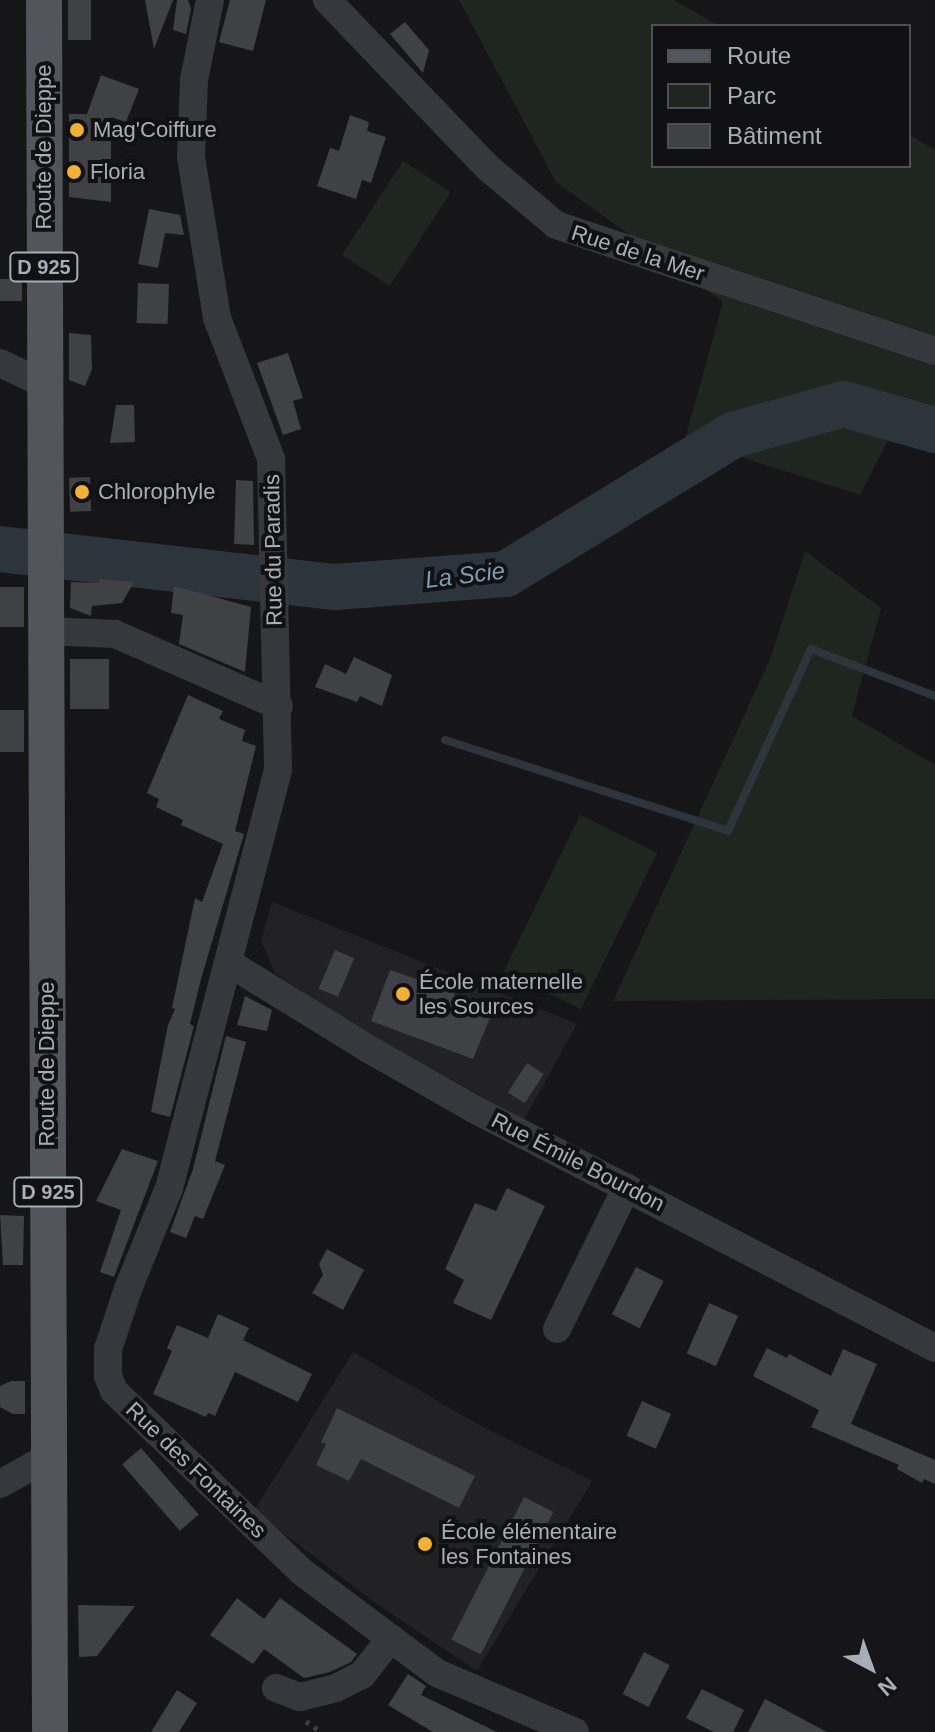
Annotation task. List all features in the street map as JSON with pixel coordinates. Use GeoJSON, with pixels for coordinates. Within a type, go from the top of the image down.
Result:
{"type":"FeatureCollection","features":[{"type":"Feature","properties":{"kind":"main road","name":"Route de Dieppe"},"geometry":{"type":"LineString","coordinates":[[44,0],[50,1732]]}},
{"type":"Feature","properties":{"kind":"street","name":"Rue du Paradis"},"geometry":{"type":"LineString","coordinates":[[210,0],[194,80],[191,157],[217,318],[271,459],[279,706],[278,770],[229,963]]}},
{"type":"Feature","properties":{"kind":"street","name":"Rue de la Mer"},"geometry":{"type":"LineString","coordinates":[[327,0],[487,167],[556,225],[935,351]]}},
{"type":"Feature","properties":{"kind":"street"},"geometry":{"type":"LineString","coordinates":[[0,363],[44,384]]}},
{"type":"Feature","properties":{"kind":"street"},"geometry":{"type":"LineString","coordinates":[[44,631],[115,634],[279,706]]}},
{"type":"Feature","properties":{"kind":"street","name":"Rue Émile Bourdon"},"geometry":{"type":"LineString","coordinates":[[229,963],[474,1109],[935,1348]]}},
{"type":"Feature","properties":{"kind":"street","name":"Rue des Fontaines"},"geometry":{"type":"LineString","coordinates":[[229,963],[169,1188],[128,1289],[108,1349],[108,1376],[114,1391],[302,1572],[437,1673],[575,1732]]}},
{"type":"Feature","properties":{"kind":"street"},"geometry":{"type":"LineString","coordinates":[[557,1329],[627,1187]]}},
{"type":"Feature","properties":{"kind":"street"},"geometry":{"type":"LineString","coordinates":[[0,1484],[47,1458]]}},
{"type":"Feature","properties":{"kind":"street"},"geometry":{"type":"LineString","coordinates":[[276,1688],[300,1697],[336,1688],[362,1675],[391,1638]]}},
{"type":"Feature","properties":{"kind":"shaded area","name":"École maternelle les Sources"},"geometry":{"type":"Polygon","coordinates":[[[272,902],[577,1024],[524,1120],[335,1014],[275,973],[261,941],[272,902]]]}},
{"type":"Feature","properties":{"kind":"shaded area","name":"École élémentaire les Fontaines"},"geometry":{"type":"Polygon","coordinates":[[[353,1352],[483,1427],[592,1481],[477,1671],[377,1604],[254,1511],[353,1352]]]}},
{"type":"Feature","properties":{"kind":"green space"},"geometry":{"type":"Polygon","coordinates":[[[459,0],[674,0],[716,24],[651,24],[651,168],[911,168],[911,136],[935,150],[935,412],[907,403],[860,495],[685,439],[723,302],[556,182],[459,0]]]}},
{"type":"Feature","properties":{"kind":"green space"},"geometry":{"type":"Polygon","coordinates":[[[403,161],[451,192],[390,286],[342,255],[403,161]]]}},
{"type":"Feature","properties":{"kind":"green space"},"geometry":{"type":"Polygon","coordinates":[[[805,551],[881,608],[852,716],[935,765],[935,999],[613,1001],[770,659],[805,551]]]}},
{"type":"Feature","properties":{"kind":"green space"},"geometry":{"type":"Polygon","coordinates":[[[580,815],[657,853],[581,1009],[504,971],[580,815]]]}},
{"type":"Feature","properties":{"kind":"building"},"geometry":{"type":"Polygon","coordinates":[[[68,0],[91,0],[91,40],[68,40],[68,0]]]}},
{"type":"Feature","properties":{"kind":"building"},"geometry":{"type":"Polygon","coordinates":[[[145,0],[173,0],[154,49],[145,0]]]}},
{"type":"Feature","properties":{"kind":"building"},"geometry":{"type":"Polygon","coordinates":[[[177,0],[188,0],[191,9],[186,34],[173,30],[177,0]]]}},
{"type":"Feature","properties":{"kind":"building"},"geometry":{"type":"Polygon","coordinates":[[[230,0],[266,0],[253,51],[219,42],[230,0]]]}},
{"type":"Feature","properties":{"kind":"building"},"geometry":{"type":"Polygon","coordinates":[[[405,22],[429,50],[423,73],[390,34],[405,22]]]}},
{"type":"Feature","properties":{"kind":"building"},"geometry":{"type":"Polygon","coordinates":[[[101,75],[139,89],[126,122],[111,117],[111,202],[69,197],[69,114],[87,114],[101,75]]]}},
{"type":"Feature","properties":{"kind":"building"},"geometry":{"type":"Polygon","coordinates":[[[350,115],[369,122],[367,131],[386,137],[371,183],[362,180],[356,199],[317,186],[330,148],[339,151],[350,115]]]}},
{"type":"Feature","properties":{"kind":"building"},"geometry":{"type":"Polygon","coordinates":[[[149,209],[180,215],[184,235],[165,233],[158,268],[138,264],[149,209]]]}},
{"type":"Feature","properties":{"kind":"building"},"geometry":{"type":"Polygon","coordinates":[[[0,279],[22,279],[22,301],[0,301],[0,279]]]}},
{"type":"Feature","properties":{"kind":"building"},"geometry":{"type":"Polygon","coordinates":[[[138,283],[169,284],[168,324],[137,323],[138,283]]]}},
{"type":"Feature","properties":{"kind":"building"},"geometry":{"type":"Polygon","coordinates":[[[69,333],[91,335],[92,369],[85,386],[69,380],[69,333]]]}},
{"type":"Feature","properties":{"kind":"building"},"geometry":{"type":"Polygon","coordinates":[[[288,353],[303,398],[293,401],[301,429],[283,435],[257,363],[288,353]]]}},
{"type":"Feature","properties":{"kind":"building"},"geometry":{"type":"Polygon","coordinates":[[[116,405],[134,405],[135,442],[110,443],[116,405]]]}},
{"type":"Feature","properties":{"kind":"building"},"geometry":{"type":"Polygon","coordinates":[[[90,477],[91,511],[70,512],[69,478],[90,477]]]}},
{"type":"Feature","properties":{"kind":"building"},"geometry":{"type":"Polygon","coordinates":[[[236,480],[253,481],[254,545],[234,544],[236,480]]]}},
{"type":"Feature","properties":{"kind":"building"},"geometry":{"type":"Polygon","coordinates":[[[99,579],[134,582],[122,603],[92,606],[91,616],[70,608],[71,582],[99,583],[99,579]]]}},
{"type":"Feature","properties":{"kind":"building"},"geometry":{"type":"Polygon","coordinates":[[[174,586],[251,607],[245,672],[179,644],[183,615],[171,613],[174,586]]]}},
{"type":"Feature","properties":{"kind":"building"},"geometry":{"type":"Polygon","coordinates":[[[0,587],[24,587],[24,627],[0,627],[0,587]]]}},
{"type":"Feature","properties":{"kind":"building"},"geometry":{"type":"Polygon","coordinates":[[[354,657],[392,675],[382,706],[360,696],[357,702],[315,687],[325,664],[346,674],[354,657]]]}},
{"type":"Feature","properties":{"kind":"building"},"geometry":{"type":"Polygon","coordinates":[[[70,659],[109,659],[109,709],[70,709],[70,659]]]}},
{"type":"Feature","properties":{"kind":"building"},"geometry":{"type":"Polygon","coordinates":[[[188,695],[223,711],[219,719],[245,730],[242,741],[256,746],[235,831],[244,834],[201,979],[190,1024],[194,1026],[170,1117],[151,1112],[168,1025],[175,1009],[172,1008],[195,898],[202,902],[223,844],[181,825],[183,820],[156,807],[159,799],[147,793],[188,695]]]}},
{"type":"Feature","properties":{"kind":"building"},"geometry":{"type":"Polygon","coordinates":[[[0,710],[24,710],[24,752],[0,752],[0,710]]]}},
{"type":"Feature","properties":{"kind":"building"},"geometry":{"type":"Polygon","coordinates":[[[335,950],[354,958],[338,997],[319,989],[335,950]]]}},
{"type":"Feature","properties":{"kind":"building"},"geometry":{"type":"Polygon","coordinates":[[[390,970],[454,992],[457,1006],[475,999],[486,1003],[492,1013],[473,1059],[371,1021],[390,970]]]}},
{"type":"Feature","properties":{"kind":"building"},"geometry":{"type":"Polygon","coordinates":[[[245,996],[272,1010],[267,1031],[237,1025],[245,996]]]}},
{"type":"Feature","properties":{"kind":"building"},"geometry":{"type":"Polygon","coordinates":[[[226,1036],[246,1042],[215,1161],[225,1165],[203,1219],[195,1216],[186,1238],[170,1232],[193,1169],[226,1036]]]}},
{"type":"Feature","properties":{"kind":"building"},"geometry":{"type":"Polygon","coordinates":[[[527,1063],[544,1074],[525,1103],[508,1092],[527,1063]]]}},
{"type":"Feature","properties":{"kind":"building"},"geometry":{"type":"Polygon","coordinates":[[[122,1149],[158,1161],[114,1277],[100,1272],[121,1210],[96,1201],[122,1149]]]}},
{"type":"Feature","properties":{"kind":"building"},"geometry":{"type":"Polygon","coordinates":[[[507,1188],[545,1206],[491,1320],[453,1303],[464,1280],[445,1269],[475,1203],[496,1211],[507,1188]]]}},
{"type":"Feature","properties":{"kind":"building"},"geometry":{"type":"Polygon","coordinates":[[[0,1215],[24,1216],[23,1265],[3,1265],[0,1215]]]}},
{"type":"Feature","properties":{"kind":"building"},"geometry":{"type":"Polygon","coordinates":[[[327,1249],[364,1270],[343,1310],[312,1293],[323,1275],[319,1264],[327,1249]]]}},
{"type":"Feature","properties":{"kind":"building"},"geometry":{"type":"Polygon","coordinates":[[[636,1267],[664,1281],[640,1328],[612,1314],[636,1267]]]}},
{"type":"Feature","properties":{"kind":"building"},"geometry":{"type":"Polygon","coordinates":[[[709,1303],[738,1316],[716,1366],[687,1353],[709,1303]]]}},
{"type":"Feature","properties":{"kind":"building"},"geometry":{"type":"Polygon","coordinates":[[[218,1314],[249,1328],[243,1340],[312,1374],[298,1402],[235,1372],[215,1416],[208,1413],[206,1417],[153,1394],[172,1351],[167,1348],[177,1325],[208,1338],[218,1314]]]}},
{"type":"Feature","properties":{"kind":"building"},"geometry":{"type":"Polygon","coordinates":[[[767,1348],[787,1358],[789,1354],[831,1376],[843,1349],[877,1364],[851,1424],[935,1460],[935,1484],[924,1479],[922,1483],[897,1469],[899,1465],[811,1427],[819,1410],[753,1376],[767,1348]]]}},
{"type":"Feature","properties":{"kind":"building"},"geometry":{"type":"Polygon","coordinates":[[[11,1381],[25,1381],[25,1414],[13,1414],[0,1407],[0,1386],[11,1381]]]}},
{"type":"Feature","properties":{"kind":"building"},"geometry":{"type":"Polygon","coordinates":[[[642,1401],[671,1414],[656,1449],[627,1436],[642,1401]]]}},
{"type":"Feature","properties":{"kind":"building"},"geometry":{"type":"Polygon","coordinates":[[[337,1408],[475,1476],[459,1508],[361,1459],[349,1481],[316,1465],[326,1444],[321,1442],[337,1408]]]}},
{"type":"Feature","properties":{"kind":"building"},"geometry":{"type":"Polygon","coordinates":[[[141,1448],[199,1514],[180,1531],[122,1464],[141,1448]]]}},
{"type":"Feature","properties":{"kind":"building"},"geometry":{"type":"Polygon","coordinates":[[[524,1497],[553,1512],[481,1655],[451,1640],[524,1497]]]}},
{"type":"Feature","properties":{"kind":"building"},"geometry":{"type":"Polygon","coordinates":[[[237,1598],[264,1619],[280,1598],[357,1654],[351,1662],[330,1672],[304,1678],[264,1649],[253,1664],[210,1635],[237,1598]]]}},
{"type":"Feature","properties":{"kind":"building"},"geometry":{"type":"Polygon","coordinates":[[[78,1605],[135,1606],[97,1656],[79,1657],[78,1605]]]}},
{"type":"Feature","properties":{"kind":"building"},"geometry":{"type":"Polygon","coordinates":[[[644,1652],[670,1665],[649,1707],[623,1694],[644,1652]]]}},
{"type":"Feature","properties":{"kind":"building"},"geometry":{"type":"Polygon","coordinates":[[[408,1674],[426,1686],[421,1695],[497,1732],[433,1732],[388,1705],[408,1674]]]}},
{"type":"Feature","properties":{"kind":"building"},"geometry":{"type":"Polygon","coordinates":[[[702,1689],[744,1710],[733,1732],[714,1732],[686,1718],[702,1689]]]}},
{"type":"Feature","properties":{"kind":"building"},"geometry":{"type":"Polygon","coordinates":[[[177,1690],[197,1703],[179,1732],[151,1732],[177,1690]]]}},
{"type":"Feature","properties":{"kind":"building"},"geometry":{"type":"Polygon","coordinates":[[[765,1699],[827,1732],[748,1732],[765,1699]]]}},
{"type":"Feature","properties":{"kind":"waterway","name":"La Scie"},"geometry":{"type":"LineString","coordinates":[[0,549],[335,587],[506,574],[733,435],[843,404],[935,430]]}},
{"type":"Feature","properties":{"kind":"waterway"},"geometry":{"type":"LineString","coordinates":[[445,740],[728,831],[811,649],[935,696]]}},
{"type":"Feature","properties":{"kind":"place","name":"Mag'Coiffure"},"geometry":{"type":"Point","coordinates":[77,130]}},
{"type":"Feature","properties":{"kind":"place","name":"Floria"},"geometry":{"type":"Point","coordinates":[74,172]}},
{"type":"Feature","properties":{"kind":"place","name":"Chlorophyle"},"geometry":{"type":"Point","coordinates":[82,492]}},
{"type":"Feature","properties":{"kind":"place","name":"École maternelle les Sources"},"geometry":{"type":"Point","coordinates":[403,994]}},
{"type":"Feature","properties":{"kind":"place","name":"École élémentaire les Fontaines"},"geometry":{"type":"Point","coordinates":[425,1544]}}]}
